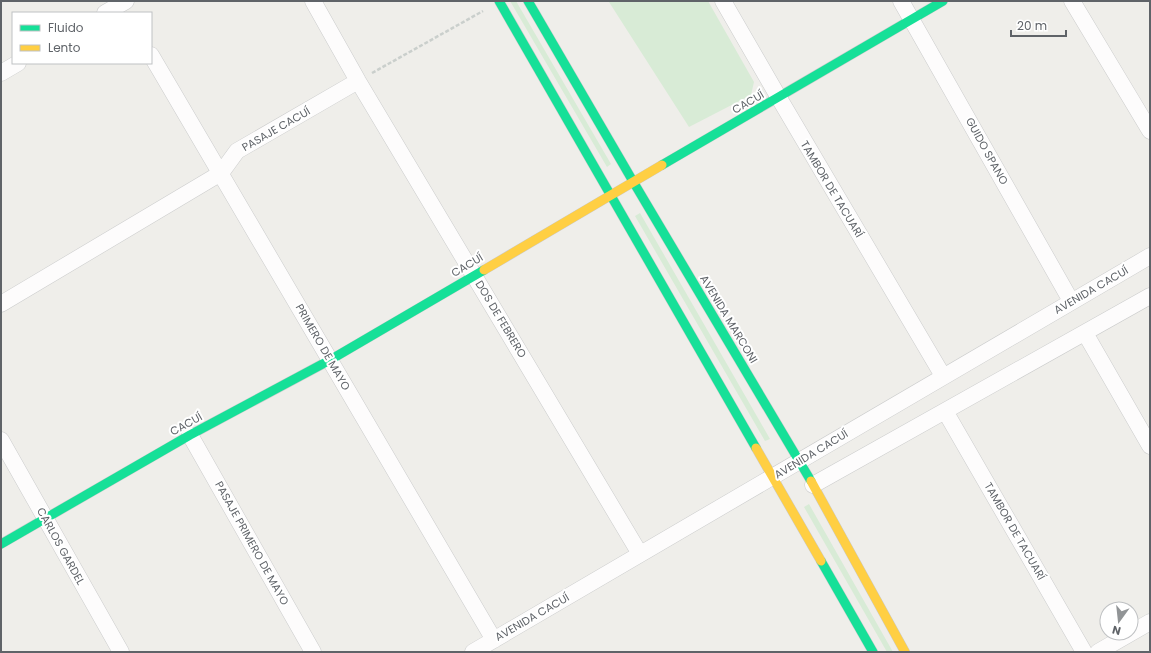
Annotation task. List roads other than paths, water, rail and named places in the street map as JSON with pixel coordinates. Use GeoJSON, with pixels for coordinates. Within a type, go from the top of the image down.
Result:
{"type":"FeatureCollection","features":[{"type":"Feature","properties":{"kind":"main road"},"geometry":{"type":"LineString","coordinates":[[499,1],[873,652]]}},
{"type":"Feature","properties":{"kind":"main road","name":"AVENIDA MARCONI"},"geometry":{"type":"LineString","coordinates":[[528,1],[634,183],[800,460],[905,652]]}},
{"type":"Feature","properties":{"kind":"main road","name":"CACUÍ"},"geometry":{"type":"LineString","coordinates":[[1,544],[190,435],[330,360],[943,1]]}},
{"type":"Feature","properties":{"kind":"street","name":"DOS DE FEBRERO"},"geometry":{"type":"LineString","coordinates":[[314,1],[358,81],[640,554]]}},
{"type":"Feature","properties":{"kind":"street","name":"TAMBOR DE TACUARÍ"},"geometry":{"type":"LineString","coordinates":[[723,1],[943,376]]}},
{"type":"Feature","properties":{"kind":"street","name":"GUIDO SPANO"},"geometry":{"type":"LineString","coordinates":[[901,1],[1071,301]]}},
{"type":"Feature","properties":{"kind":"street"},"geometry":{"type":"LineString","coordinates":[[1072,1],[1150,131]]}},
{"type":"Feature","properties":{"kind":"street"},"geometry":{"type":"LineString","coordinates":[[107,12],[123,5]]}},
{"type":"Feature","properties":{"kind":"street","name":"PRIMERO DE MAYO"},"geometry":{"type":"LineString","coordinates":[[152,57],[494,640]]}},
{"type":"Feature","properties":{"kind":"street"},"geometry":{"type":"LineString","coordinates":[[1,73],[16,64]]}},
{"type":"Feature","properties":{"kind":"street","name":"PASAJE CACUÍ"},"geometry":{"type":"LineString","coordinates":[[1,304],[221,173],[237,151],[358,81]]}},
{"type":"Feature","properties":{"kind":"street","name":"AVENIDA CACUÍ"},"geometry":{"type":"LineString","coordinates":[[473,652],[1150,256]]}},
{"type":"Feature","properties":{"kind":"street"},"geometry":{"type":"LineString","coordinates":[[813,485],[1150,296]]}},
{"type":"Feature","properties":{"kind":"street"},"geometry":{"type":"LineString","coordinates":[[1085,333],[1150,446]]}},
{"type":"Feature","properties":{"kind":"street","name":"TAMBOR DE TACUARÍ"},"geometry":{"type":"LineString","coordinates":[[945,411],[1084,652]]}},
{"type":"Feature","properties":{"kind":"street","name":"PASAJE PRIMERO DE MAYO"},"geometry":{"type":"LineString","coordinates":[[190,435],[313,652]]}},
{"type":"Feature","properties":{"kind":"street","name":"CARLOS GARDEL"},"geometry":{"type":"LineString","coordinates":[[1,440],[121,652]]}},
{"type":"Feature","properties":{"kind":"street"},"geometry":{"type":"LineString","coordinates":[[1098,652],[1150,622]]}}]}
